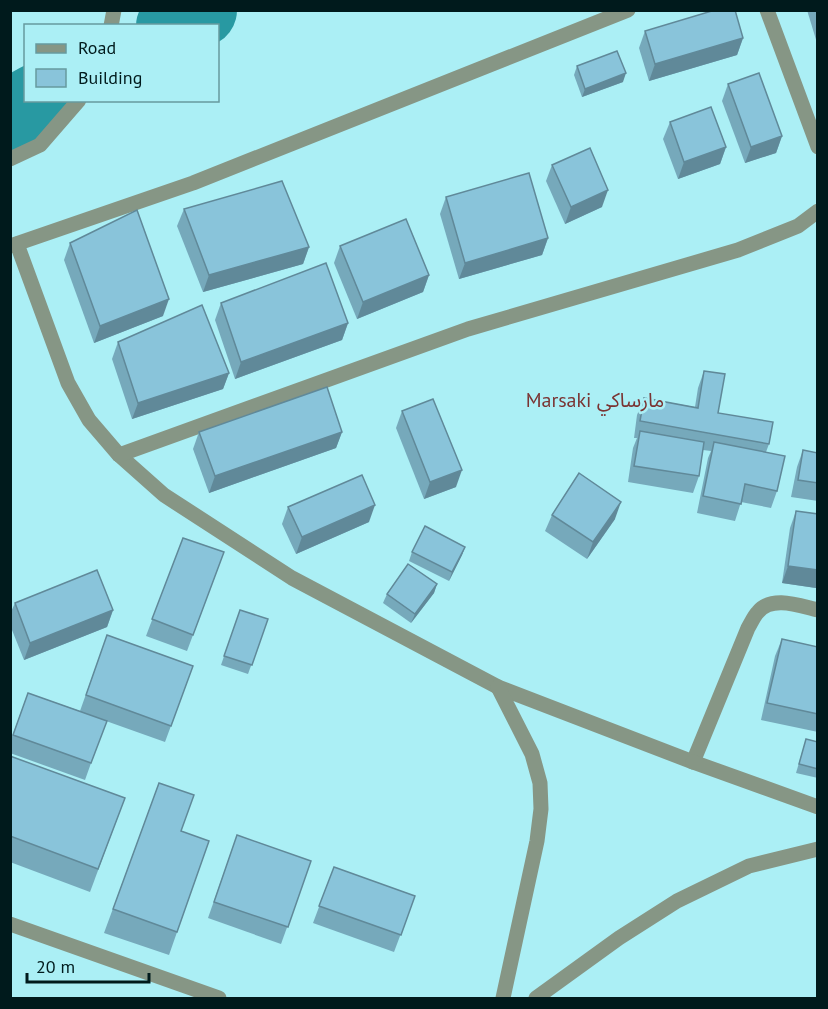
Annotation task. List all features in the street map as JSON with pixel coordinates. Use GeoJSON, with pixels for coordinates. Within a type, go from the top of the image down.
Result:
{"type":"FeatureCollection","features":[{"type":"Feature","properties":{"kind":"street"},"geometry":{"type":"LineString","coordinates":[[628,10],[194,183],[14,245],[68,383],[89,420],[119,455],[164,495],[292,578],[498,687],[818,807]]}},
{"type":"Feature","properties":{"kind":"street"},"geometry":{"type":"LineString","coordinates":[[767,10],[818,147]]}},
{"type":"Feature","properties":{"kind":"street"},"geometry":{"type":"LineString","coordinates":[[10,159],[40,145],[78,102]]}},
{"type":"Feature","properties":{"kind":"street"},"geometry":{"type":"LineString","coordinates":[[119,455],[468,328],[738,250],[798,226],[818,211]]}},
{"type":"Feature","properties":{"kind":"street"},"geometry":{"type":"LineString","coordinates":[[693,762],[748,628],[758,611],[775,603],[791,603],[818,610]]}},
{"type":"Feature","properties":{"kind":"street"},"geometry":{"type":"LineString","coordinates":[[498,687],[532,754],[540,783],[541,809],[537,841],[503,999]]}},
{"type":"Feature","properties":{"kind":"street"},"geometry":{"type":"LineString","coordinates":[[536,999],[619,938],[676,901],[749,866],[818,849]]}},
{"type":"Feature","properties":{"kind":"street"},"geometry":{"type":"LineString","coordinates":[[10,924],[219,999]]}},
{"type":"Feature","properties":{"kind":"building"},"geometry":{"type":"Polygon","coordinates":[[[715,10],[735,10],[743,38],[655,64],[645,31],[715,10]]]}},
{"type":"Feature","properties":{"kind":"building"},"geometry":{"type":"Polygon","coordinates":[[[617,51],[626,73],[585,89],[577,66],[617,51]]]}},
{"type":"Feature","properties":{"kind":"building"},"geometry":{"type":"Polygon","coordinates":[[[759,73],[782,136],[751,147],[728,84],[759,73]]]}},
{"type":"Feature","properties":{"kind":"building"},"geometry":{"type":"Polygon","coordinates":[[[711,107],[726,147],[684,162],[670,122],[711,107]]]}},
{"type":"Feature","properties":{"kind":"building"},"geometry":{"type":"Polygon","coordinates":[[[590,148],[608,190],[571,207],[552,165],[590,148]]]}},
{"type":"Feature","properties":{"kind":"building"},"geometry":{"type":"Polygon","coordinates":[[[529,173],[548,238],[465,263],[446,197],[529,173]]]}},
{"type":"Feature","properties":{"kind":"building"},"geometry":{"type":"Polygon","coordinates":[[[282,181],[309,247],[209,275],[184,209],[282,181]]]}},
{"type":"Feature","properties":{"kind":"building"},"geometry":{"type":"Polygon","coordinates":[[[137,210],[169,299],[100,326],[70,243],[137,210]]]}},
{"type":"Feature","properties":{"kind":"building"},"geometry":{"type":"Polygon","coordinates":[[[406,219],[429,275],[363,302],[340,246],[406,219]]]}},
{"type":"Feature","properties":{"kind":"building"},"geometry":{"type":"Polygon","coordinates":[[[326,263],[348,323],[241,362],[221,303],[326,263]]]}},
{"type":"Feature","properties":{"kind":"building"},"geometry":{"type":"Polygon","coordinates":[[[202,305],[229,373],[138,403],[118,342],[202,305]]]}},
{"type":"Feature","properties":{"kind":"building"},"geometry":{"type":"Polygon","coordinates":[[[704,371],[725,374],[718,413],[773,422],[769,444],[640,421],[644,398],[698,408],[704,371]]]}},
{"type":"Feature","properties":{"kind":"building"},"geometry":{"type":"Polygon","coordinates":[[[327,387],[342,432],[215,476],[199,432],[327,387]]]}},
{"type":"Feature","properties":{"kind":"building"},"geometry":{"type":"Polygon","coordinates":[[[433,399],[462,470],[430,482],[402,411],[433,399]]]}},
{"type":"Feature","properties":{"kind":"building"},"geometry":{"type":"Polygon","coordinates":[[[640,431],[704,442],[699,476],[634,466],[640,431]]]}},
{"type":"Feature","properties":{"kind":"building"},"geometry":{"type":"Polygon","coordinates":[[[714,442],[785,456],[777,491],[745,484],[741,504],[703,496],[714,442]]]}},
{"type":"Feature","properties":{"kind":"building"},"geometry":{"type":"Polygon","coordinates":[[[803,450],[818,453],[818,483],[798,480],[803,450]]]}},
{"type":"Feature","properties":{"kind":"building"},"geometry":{"type":"Polygon","coordinates":[[[579,473],[621,502],[593,542],[552,515],[579,473]]]}},
{"type":"Feature","properties":{"kind":"building"},"geometry":{"type":"Polygon","coordinates":[[[362,475],[375,505],[302,537],[288,507],[362,475]]]}},
{"type":"Feature","properties":{"kind":"building"},"geometry":{"type":"Polygon","coordinates":[[[796,511],[818,514],[818,570],[788,566],[796,511]]]}},
{"type":"Feature","properties":{"kind":"building"},"geometry":{"type":"Polygon","coordinates":[[[425,526],[465,547],[452,572],[412,552],[425,526]]]}},
{"type":"Feature","properties":{"kind":"building"},"geometry":{"type":"Polygon","coordinates":[[[183,538],[224,552],[193,635],[152,619],[183,538]]]}},
{"type":"Feature","properties":{"kind":"building"},"geometry":{"type":"Polygon","coordinates":[[[408,564],[437,584],[415,614],[387,594],[408,564]]]}},
{"type":"Feature","properties":{"kind":"building"},"geometry":{"type":"Polygon","coordinates":[[[97,570],[113,610],[30,643],[15,603],[97,570]]]}},
{"type":"Feature","properties":{"kind":"building"},"geometry":{"type":"Polygon","coordinates":[[[240,610],[268,619],[252,665],[224,656],[240,610]]]}},
{"type":"Feature","properties":{"kind":"building"},"geometry":{"type":"Polygon","coordinates":[[[107,635],[193,666],[171,726],[86,695],[107,635]]]}},
{"type":"Feature","properties":{"kind":"building"},"geometry":{"type":"Polygon","coordinates":[[[782,639],[818,647],[818,714],[767,703],[782,639]]]}},
{"type":"Feature","properties":{"kind":"building"},"geometry":{"type":"Polygon","coordinates":[[[28,693],[107,721],[91,763],[13,735],[28,693]]]}},
{"type":"Feature","properties":{"kind":"building"},"geometry":{"type":"Polygon","coordinates":[[[806,739],[818,742],[818,769],[799,764],[806,739]]]}},
{"type":"Feature","properties":{"kind":"building"},"geometry":{"type":"Polygon","coordinates":[[[10,756],[125,798],[98,869],[10,836],[10,756]]]}},
{"type":"Feature","properties":{"kind":"building"},"geometry":{"type":"Polygon","coordinates":[[[159,783],[194,795],[181,831],[209,841],[177,932],[113,909],[159,783]]]}},
{"type":"Feature","properties":{"kind":"building"},"geometry":{"type":"Polygon","coordinates":[[[237,835],[311,861],[288,927],[214,902],[237,835]]]}},
{"type":"Feature","properties":{"kind":"building"},"geometry":{"type":"Polygon","coordinates":[[[334,867],[415,896],[401,935],[319,906],[334,867]]]}},
{"type":"Feature","properties":{"kind":"waterway"},"geometry":{"type":"LineString","coordinates":[[176,24],[200,10]]}},
{"type":"Feature","properties":{"kind":"waterway"},"geometry":{"type":"LineString","coordinates":[[10,116],[34,102]]}},
{"type":"Feature","properties":{"kind":"district","name":"Marsaki مارساكي"},"geometry":{"type":"Point","coordinates":[595,400]}}]}
